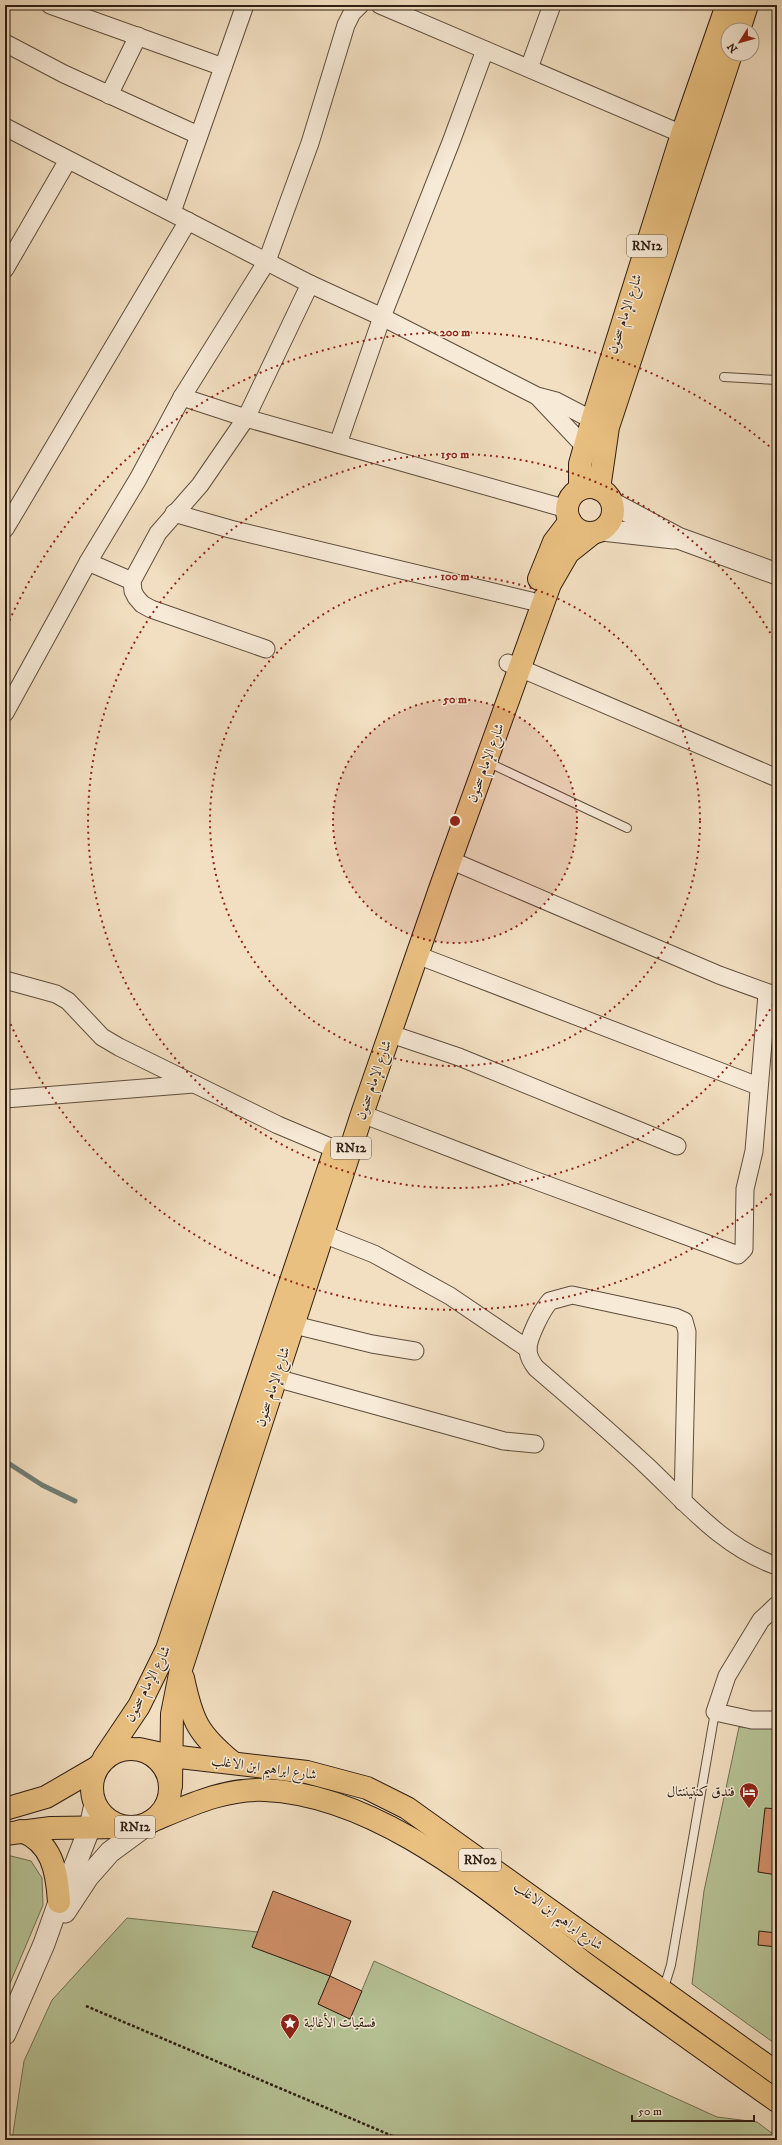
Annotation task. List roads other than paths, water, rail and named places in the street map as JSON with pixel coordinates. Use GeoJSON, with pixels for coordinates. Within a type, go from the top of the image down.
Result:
{"type":"FeatureCollection","features":[{"type":"Feature","properties":{"kind":"main road","name":"شارع الإمام سحنون"},"geometry":{"type":"LineString","coordinates":[[597,494],[600,424],[682,134],[727,5]]}},
{"type":"Feature","properties":{"kind":"main road"},"geometry":{"type":"LineString","coordinates":[[742,22],[747,5]]}},
{"type":"Feature","properties":{"kind":"main road","name":"شارع الإمام سحنون"},"geometry":{"type":"LineString","coordinates":[[597,494],[580,464],[585,447],[600,424],[728,62]]}},
{"type":"Feature","properties":{"kind":"main road","name":"RN12"},"geometry":{"type":"LineString","coordinates":[[569,515],[573,494],[597,494],[613,513],[610,522],[598,531]]}},
{"type":"Feature","properties":{"kind":"main road","name":"شارع الإمام سحنون"},"geometry":{"type":"LineString","coordinates":[[286,1323],[323,1234],[362,1114],[391,1034],[417,954],[487,762],[531,601],[554,542],[569,515]]}},
{"type":"Feature","properties":{"kind":"main road"},"geometry":{"type":"LineString","coordinates":[[569,515],[580,530],[598,531]]}},
{"type":"Feature","properties":{"kind":"main road","name":"شارع الإمام سحنون"},"geometry":{"type":"LineString","coordinates":[[100,1763],[138,1706],[167,1649],[268,1376],[286,1323],[335,1149],[447,824],[550,584],[568,553],[598,531]]}},
{"type":"Feature","properties":{"kind":"main road","name":"شارع الإمام سحنون"},"geometry":{"type":"LineString","coordinates":[[170,1786],[172,1714],[181,1669],[268,1376]]}},
{"type":"Feature","properties":{"kind":"main road"},"geometry":{"type":"LineString","coordinates":[[181,1669],[188,1704],[197,1726],[210,1744],[232,1762]]}},
{"type":"Feature","properties":{"kind":"main road"},"geometry":{"type":"LineString","coordinates":[[5,1809],[46,1797],[100,1763],[114,1752],[127,1748],[140,1749]]}},
{"type":"Feature","properties":{"kind":"main road","name":"RN12"},"geometry":{"type":"LineString","coordinates":[[100,1763],[92,1786],[95,1804],[102,1814],[112,1822],[123,1827],[136,1827],[151,1822],[166,1805],[170,1786],[168,1773],[161,1762],[152,1754],[140,1749]]}},
{"type":"Feature","properties":{"kind":"main road","name":"شارع ابراهيم ابن الاغلب"},"geometry":{"type":"LineString","coordinates":[[140,1749],[171,1756],[307,1772],[367,1788],[407,1808],[777,2073]]}},
{"type":"Feature","properties":{"kind":"main road","name":"شارع ابراهيم ابن الاغلب"},"geometry":{"type":"LineString","coordinates":[[151,1822],[196,1803],[234,1791],[266,1790],[325,1802],[373,1818],[395,1829],[452,1866],[777,2101]]}},
{"type":"Feature","properties":{"kind":"main road"},"geometry":{"type":"LineString","coordinates":[[13,1833],[90,1827],[123,1827]]}},
{"type":"Feature","properties":{"kind":"main road"},"geometry":{"type":"LineString","coordinates":[[13,1833],[34,1837],[50,1853],[56,1876],[59,1902]]}},
{"type":"Feature","properties":{"kind":"street"},"geometry":{"type":"LineString","coordinates":[[50,5],[223,67]]}},
{"type":"Feature","properties":{"kind":"street"},"geometry":{"type":"LineString","coordinates":[[172,212],[244,5]]}},
{"type":"Feature","properties":{"kind":"street"},"geometry":{"type":"LineString","coordinates":[[5,713],[88,562],[138,479],[182,397],[267,261],[310,143],[346,25],[352,13],[360,5]]}},
{"type":"Feature","properties":{"kind":"street"},"geometry":{"type":"LineString","coordinates":[[380,5],[682,134]]}},
{"type":"Feature","properties":{"kind":"street"},"geometry":{"type":"LineString","coordinates":[[529,68],[552,5]]}},
{"type":"Feature","properties":{"kind":"street"},"geometry":{"type":"LineString","coordinates":[[109,95],[138,36]]}},
{"type":"Feature","properties":{"kind":"street"},"geometry":{"type":"LineString","coordinates":[[5,43],[64,74],[198,135]]}},
{"type":"Feature","properties":{"kind":"street"},"geometry":{"type":"LineString","coordinates":[[338,444],[382,317],[451,142],[485,50]]}},
{"type":"Feature","properties":{"kind":"street"},"geometry":{"type":"LineString","coordinates":[[5,127],[310,284],[382,317],[537,396],[556,401],[600,424]]}},
{"type":"Feature","properties":{"kind":"street"},"geometry":{"type":"LineString","coordinates":[[5,269],[68,160]]}},
{"type":"Feature","properties":{"kind":"street"},"geometry":{"type":"LineString","coordinates":[[7,520],[188,221]]}},
{"type":"Feature","properties":{"kind":"street"},"geometry":{"type":"LineString","coordinates":[[266,649],[151,609],[142,604],[136,597],[133,591],[132,581],[155,538],[174,513],[200,485],[246,418],[310,284]]}},
{"type":"Feature","properties":{"kind":"street"},"geometry":{"type":"LineString","coordinates":[[537,396],[585,447]]}},
{"type":"Feature","properties":{"kind":"street"},"geometry":{"type":"LineString","coordinates":[[182,397],[246,418],[338,444],[569,515]]}},
{"type":"Feature","properties":{"kind":"street"},"geometry":{"type":"LineString","coordinates":[[597,494],[678,538],[777,574]]}},
{"type":"Feature","properties":{"kind":"street"},"geometry":{"type":"LineString","coordinates":[[174,513],[230,529],[531,601]]}},
{"type":"Feature","properties":{"kind":"street"},"geometry":{"type":"LineString","coordinates":[[598,531],[678,538]]}},
{"type":"Feature","properties":{"kind":"street"},"geometry":{"type":"LineString","coordinates":[[88,562],[132,581]]}},
{"type":"Feature","properties":{"kind":"street"},"geometry":{"type":"LineString","coordinates":[[514,666],[777,778]]}},
{"type":"Feature","properties":{"kind":"street"},"geometry":{"type":"LineString","coordinates":[[362,1114],[735,1255],[742,1253],[744,1249],[745,1189],[754,1151],[758,1086],[772,995],[450,860]]}},
{"type":"Feature","properties":{"kind":"street"},"geometry":{"type":"LineString","coordinates":[[417,954],[758,1086]]}},
{"type":"Feature","properties":{"kind":"street"},"geometry":{"type":"LineString","coordinates":[[5,980],[56,994],[68,1002],[102,1037],[278,1125],[335,1149]]}},
{"type":"Feature","properties":{"kind":"street"},"geometry":{"type":"LineString","coordinates":[[391,1034],[459,1057],[677,1146]]}},
{"type":"Feature","properties":{"kind":"street"},"geometry":{"type":"LineString","coordinates":[[5,1099],[194,1084]]}},
{"type":"Feature","properties":{"kind":"street"},"geometry":{"type":"LineString","coordinates":[[323,1234],[374,1254],[450,1296],[528,1349]]}},
{"type":"Feature","properties":{"kind":"street"},"geometry":{"type":"LineString","coordinates":[[683,1502],[687,1332],[684,1321],[675,1317],[579,1296],[565,1296],[550,1301],[545,1307],[528,1349],[529,1357],[536,1368],[619,1441],[683,1502],[730,1541],[777,1566]]}},
{"type":"Feature","properties":{"kind":"street"},"geometry":{"type":"LineString","coordinates":[[286,1323],[372,1344],[415,1351]]}},
{"type":"Feature","properties":{"kind":"street"},"geometry":{"type":"LineString","coordinates":[[268,1376],[504,1441],[535,1444]]}},
{"type":"Feature","properties":{"kind":"street"},"geometry":{"type":"LineString","coordinates":[[777,1605],[761,1620],[727,1676],[715,1712],[752,1720],[777,1720]]}},
{"type":"Feature","properties":{"kind":"street"},"geometry":{"type":"LineString","coordinates":[[5,2034],[44,1944],[59,1902],[90,1827],[95,1804]]}},
{"type":"Feature","properties":{"kind":"street"},"geometry":{"type":"LineString","coordinates":[[44,1944],[76,1895],[110,1852],[151,1822]]}},
{"type":"Feature","properties":{"kind":"lane"},"geometry":{"type":"LineString","coordinates":[[724,377],[777,380]]}},
{"type":"Feature","properties":{"kind":"lane"},"geometry":{"type":"LineString","coordinates":[[487,762],[627,828]]}},
{"type":"Feature","properties":{"kind":"lane"},"geometry":{"type":"LineString","coordinates":[[663,1991],[671,1965],[715,1712]]}},
{"type":"Feature","properties":{"kind":"waterway"},"geometry":{"type":"LineString","coordinates":[[5,1461],[42,1485],[75,1501]]}},
{"type":"Feature","properties":{"kind":"place","name":"فندق كنتيننتال"},"geometry":{"type":"Point","coordinates":[749,1809]}},
{"type":"Feature","properties":{"kind":"place","name":"فسقيات الأغالبة"},"geometry":{"type":"Point","coordinates":[290,2040]}}]}
